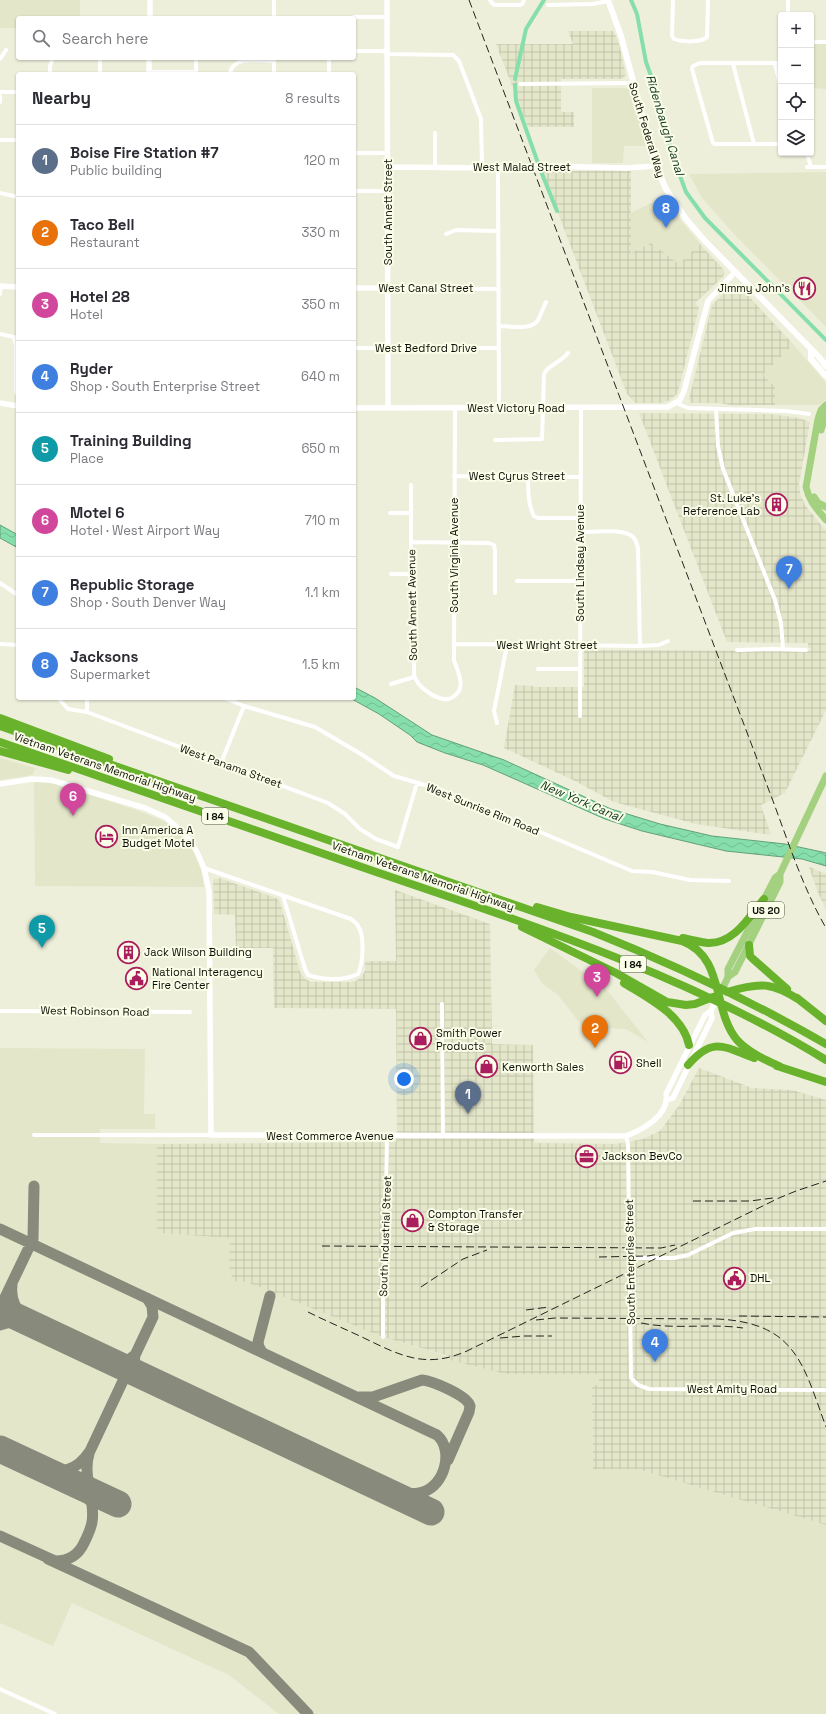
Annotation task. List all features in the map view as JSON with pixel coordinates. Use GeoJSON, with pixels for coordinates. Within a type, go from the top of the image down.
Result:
{"type":"FeatureCollection","features":[{"type":"Feature","properties":{"kind":"highway"},"geometry":{"type":"LineString","coordinates":[[0,718],[93,752],[163,782]]}},
{"type":"Feature","properties":{"kind":"highway","name":"Vietnam Veterans Memorial Highway"},"geometry":{"type":"LineString","coordinates":[[0,726],[566,922],[642,952],[743,999],[826,1044]]}},
{"type":"Feature","properties":{"kind":"highway","name":"Vietnam Veterans Memorial Highway"},"geometry":{"type":"LineString","coordinates":[[0,742],[431,890],[594,948],[652,971],[743,1014],[826,1060]]}},
{"type":"Feature","properties":{"kind":"highway"},"geometry":{"type":"LineString","coordinates":[[0,751],[42,764],[123,784]]}},
{"type":"Feature","properties":{"kind":"highway"},"geometry":{"type":"LineString","coordinates":[[392,862],[571,916],[689,944],[705,957],[712,970],[727,1022],[737,1039],[750,1051],[781,1067]]}},
{"type":"Feature","properties":{"kind":"highway"},"geometry":{"type":"LineString","coordinates":[[431,890],[526,929],[616,973],[667,1002],[686,1005],[695,1004],[719,994],[756,985],[774,986],[785,990],[801,1001]]}},
{"type":"Feature","properties":{"kind":"highway"},"geometry":{"type":"LineString","coordinates":[[630,929],[702,942],[718,942],[728,938],[736,932],[764,899]]}},
{"type":"Feature","properties":{"kind":"highway"},"geometry":{"type":"LineString","coordinates":[[749,945],[750,956],[753,959],[826,1021]]}},
{"type":"Feature","properties":{"kind":"highway"},"geometry":{"type":"LineString","coordinates":[[581,956],[660,1006],[684,1030],[689,1045]]}},
{"type":"Feature","properties":{"kind":"highway"},"geometry":{"type":"LineString","coordinates":[[688,1065],[704,1050],[717,1046],[724,1047],[826,1082]]}},
{"type":"Feature","properties":{"kind":"main road","name":"South Federal Way"},"geometry":{"type":"LineString","coordinates":[[608,0],[621,36],[656,166],[666,189],[686,219],[704,240],[826,366]]}},
{"type":"Feature","properties":{"kind":"main road","name":"South Federal Way"},"geometry":{"type":"LineString","coordinates":[[811,350],[811,359],[826,376]]}},
{"type":"Feature","properties":{"kind":"main road"},"geometry":{"type":"LineString","coordinates":[[826,405],[818,419],[806,487],[811,502],[826,520]]}},
{"type":"Feature","properties":{"kind":"main road"},"geometry":{"type":"LineString","coordinates":[[826,413],[821,430],[811,487],[818,503],[826,507]]}},
{"type":"Feature","properties":{"kind":"main road","name":"US 20"},"geometry":{"type":"LineString","coordinates":[[749,945],[780,882],[780,874],[826,776]]}},
{"type":"Feature","properties":{"kind":"main road","name":"US 20"},"geometry":{"type":"LineString","coordinates":[[728,977],[728,969],[774,878],[780,874]]}},
{"type":"Feature","properties":{"kind":"main road"},"geometry":{"type":"LineString","coordinates":[[719,994],[728,977],[735,972],[749,945]]}},
{"type":"Feature","properties":{"kind":"street"},"geometry":{"type":"LineString","coordinates":[[150,0],[150,16]]}},
{"type":"Feature","properties":{"kind":"street"},"geometry":{"type":"LineString","coordinates":[[274,0],[274,16]]}},
{"type":"Feature","properties":{"kind":"street","name":"South Annett Street"},"geometry":{"type":"LineString","coordinates":[[387,0],[388,408]]}},
{"type":"Feature","properties":{"kind":"street"},"geometry":{"type":"LineString","coordinates":[[548,5],[596,4],[608,0]]}},
{"type":"Feature","properties":{"kind":"street"},"geometry":{"type":"LineString","coordinates":[[673,0],[672,36],[674,39],[698,40],[706,38],[707,34],[708,0]]}},
{"type":"Feature","properties":{"kind":"street"},"geometry":{"type":"LineString","coordinates":[[788,0],[788,12]]}},
{"type":"Feature","properties":{"kind":"street"},"geometry":{"type":"LineString","coordinates":[[491,2],[495,5],[520,5],[523,2]]}},
{"type":"Feature","properties":{"kind":"street"},"geometry":{"type":"LineString","coordinates":[[356,17],[387,17]]}},
{"type":"Feature","properties":{"kind":"street"},"geometry":{"type":"LineString","coordinates":[[814,42],[826,42]]}},
{"type":"Feature","properties":{"kind":"street"},"geometry":{"type":"LineString","coordinates":[[0,59],[6,50]]}},
{"type":"Feature","properties":{"kind":"street"},"geometry":{"type":"LineString","coordinates":[[356,51],[384,51],[388,54],[453,55],[459,61],[481,119],[482,167]]}},
{"type":"Feature","properties":{"kind":"street"},"geometry":{"type":"LineString","coordinates":[[50,72],[52,60]]}},
{"type":"Feature","properties":{"kind":"street"},"geometry":{"type":"LineString","coordinates":[[100,60],[100,72]]}},
{"type":"Feature","properties":{"kind":"street"},"geometry":{"type":"LineString","coordinates":[[149,60],[149,72]]}},
{"type":"Feature","properties":{"kind":"street"},"geometry":{"type":"LineString","coordinates":[[196,60],[196,72]]}},
{"type":"Feature","properties":{"kind":"street"},"geometry":{"type":"LineString","coordinates":[[230,72],[234,64],[241,61],[274,60],[274,72]]}},
{"type":"Feature","properties":{"kind":"street"},"geometry":{"type":"LineString","coordinates":[[329,60],[329,72]]}},
{"type":"Feature","properties":{"kind":"street"},"geometry":{"type":"LineString","coordinates":[[778,64],[700,63],[693,66],[692,72],[712,143],[778,144]]}},
{"type":"Feature","properties":{"kind":"street"},"geometry":{"type":"LineString","coordinates":[[732,64],[754,144]]}},
{"type":"Feature","properties":{"kind":"street"},"geometry":{"type":"LineString","coordinates":[[775,64],[780,84]]}},
{"type":"Feature","properties":{"kind":"street"},"geometry":{"type":"LineString","coordinates":[[520,84],[633,83]]}},
{"type":"Feature","properties":{"kind":"street"},"geometry":{"type":"LineString","coordinates":[[0,92],[16,92]]}},
{"type":"Feature","properties":{"kind":"street"},"geometry":{"type":"LineString","coordinates":[[0,96],[0,102]]}},
{"type":"Feature","properties":{"kind":"street"},"geometry":{"type":"LineString","coordinates":[[435,132],[435,167]]}},
{"type":"Feature","properties":{"kind":"street"},"geometry":{"type":"LineString","coordinates":[[0,140],[16,140]]}},
{"type":"Feature","properties":{"kind":"street"},"geometry":{"type":"LineString","coordinates":[[356,153],[388,153]]}},
{"type":"Feature","properties":{"kind":"street"},"geometry":{"type":"LineString","coordinates":[[807,156],[809,167],[826,167]]}},
{"type":"Feature","properties":{"kind":"street","name":"West Malad Street"},"geometry":{"type":"LineString","coordinates":[[388,167],[498,168],[544,166],[626,168],[656,166]]}},
{"type":"Feature","properties":{"kind":"street"},"geometry":{"type":"LineString","coordinates":[[498,168],[499,408]]}},
{"type":"Feature","properties":{"kind":"street"},"geometry":{"type":"LineString","coordinates":[[356,191],[388,192]]}},
{"type":"Feature","properties":{"kind":"street"},"geometry":{"type":"LineString","coordinates":[[0,193],[16,197]]}},
{"type":"Feature","properties":{"kind":"street"},"geometry":{"type":"LineString","coordinates":[[446,234],[456,230],[498,231]]}},
{"type":"Feature","properties":{"kind":"street"},"geometry":{"type":"LineString","coordinates":[[735,272],[708,301],[684,391],[676,403],[688,408],[786,411],[810,414]]}},
{"type":"Feature","properties":{"kind":"street"},"geometry":{"type":"LineString","coordinates":[[0,294],[1,286],[16,286]]}},
{"type":"Feature","properties":{"kind":"street","name":"West Canal Street"},"geometry":{"type":"LineString","coordinates":[[356,288],[498,289]]}},
{"type":"Feature","properties":{"kind":"street"},"geometry":{"type":"LineString","coordinates":[[499,326],[529,326],[534,324],[538,320],[546,302]]}},
{"type":"Feature","properties":{"kind":"street"},"geometry":{"type":"LineString","coordinates":[[0,334],[14,338],[16,346],[16,392]]}},
{"type":"Feature","properties":{"kind":"street","name":"West Bedford Drive"},"geometry":{"type":"LineString","coordinates":[[356,348],[498,348]]}},
{"type":"Feature","properties":{"kind":"street"},"geometry":{"type":"LineString","coordinates":[[495,440],[542,439],[544,374],[546,370],[560,362],[568,354]]}},
{"type":"Feature","properties":{"kind":"street"},"geometry":{"type":"LineString","coordinates":[[0,403],[16,406]]}},
{"type":"Feature","properties":{"kind":"street","name":"West Victory Road"},"geometry":{"type":"LineString","coordinates":[[356,408],[657,409],[668,408],[676,403]]}},
{"type":"Feature","properties":{"kind":"street","name":"South Virginia Avenue"},"geometry":{"type":"LineString","coordinates":[[453,698],[458,692],[461,679],[454,660],[454,408]]}},
{"type":"Feature","properties":{"kind":"street","name":"South Lindsay Avenue"},"geometry":{"type":"LineString","coordinates":[[580,716],[581,409]]}},
{"type":"Feature","properties":{"kind":"street"},"geometry":{"type":"LineString","coordinates":[[716,409],[718,446],[723,470],[775,600],[781,623],[783,649]]}},
{"type":"Feature","properties":{"kind":"street","name":"West Cyrus Street"},"geometry":{"type":"LineString","coordinates":[[454,476],[580,477]]}},
{"type":"Feature","properties":{"kind":"street"},"geometry":{"type":"LineString","coordinates":[[528,476],[531,511],[534,516],[538,518],[580,518]]}},
{"type":"Feature","properties":{"kind":"street","name":"South Annett Avenue"},"geometry":{"type":"LineString","coordinates":[[411,485],[411,574],[414,602],[414,677],[419,684],[438,698],[445,700],[453,698]]}},
{"type":"Feature","properties":{"kind":"street"},"geometry":{"type":"LineString","coordinates":[[390,513],[411,513]]}},
{"type":"Feature","properties":{"kind":"street"},"geometry":{"type":"LineString","coordinates":[[581,532],[620,531],[633,537],[638,548],[640,646]]}},
{"type":"Feature","properties":{"kind":"street"},"geometry":{"type":"LineString","coordinates":[[411,542],[489,543],[494,546],[495,593]]}},
{"type":"Feature","properties":{"kind":"street"},"geometry":{"type":"LineString","coordinates":[[391,574],[411,574]]}},
{"type":"Feature","properties":{"kind":"street"},"geometry":{"type":"LineString","coordinates":[[517,581],[581,581]]}},
{"type":"Feature","properties":{"kind":"street"},"geometry":{"type":"LineString","coordinates":[[0,583],[16,594]]}},
{"type":"Feature","properties":{"kind":"street","name":"West Wright Street"},"geometry":{"type":"LineString","coordinates":[[454,644],[640,646],[659,645],[668,641]]}},
{"type":"Feature","properties":{"kind":"street"},"geometry":{"type":"LineString","coordinates":[[0,644],[16,645]]}},
{"type":"Feature","properties":{"kind":"street"},"geometry":{"type":"LineString","coordinates":[[497,723],[494,711],[507,645]]}},
{"type":"Feature","properties":{"kind":"street"},"geometry":{"type":"LineString","coordinates":[[737,650],[806,650]]}},
{"type":"Feature","properties":{"kind":"street"},"geometry":{"type":"LineString","coordinates":[[538,669],[580,669]]}},
{"type":"Feature","properties":{"kind":"street"},"geometry":{"type":"LineString","coordinates":[[391,684],[414,677]]}},
{"type":"Feature","properties":{"kind":"street","name":"West Panama Street"},"geometry":{"type":"LineString","coordinates":[[60,700],[68,708],[87,712],[328,803],[345,814],[360,829],[370,836],[398,847],[417,783]]}},
{"type":"Feature","properties":{"kind":"street"},"geometry":{"type":"LineString","coordinates":[[87,712],[88,700]]}},
{"type":"Feature","properties":{"kind":"street","name":"West Sunrise Rim Road"},"geometry":{"type":"LineString","coordinates":[[230,700],[244,706],[315,727],[361,754],[394,776],[438,789],[632,871],[652,872],[690,880],[729,881]]}},
{"type":"Feature","properties":{"kind":"street"},"geometry":{"type":"LineString","coordinates":[[221,762],[244,706]]}},
{"type":"Feature","properties":{"kind":"street"},"geometry":{"type":"LineString","coordinates":[[0,784],[32,779],[51,780],[145,808],[165,817],[184,833],[196,850],[204,868],[208,891],[211,1135]]}},
{"type":"Feature","properties":{"kind":"street"},"geometry":{"type":"LineString","coordinates":[[204,868],[351,919],[358,925],[362,934],[362,965],[358,974],[349,978],[317,978],[308,975],[283,896]]}},
{"type":"Feature","properties":{"kind":"street"},"geometry":{"type":"LineString","coordinates":[[626,1136],[636,1132],[655,1119],[662,1110],[667,1100],[666,1094],[689,1045],[705,1015],[711,1011],[719,994]]}},
{"type":"Feature","properties":{"kind":"street"},"geometry":{"type":"LineString","coordinates":[[442,1004],[443,1136]]}},
{"type":"Feature","properties":{"kind":"street","name":"West Robinson Road"},"geometry":{"type":"LineString","coordinates":[[0,1010],[190,1012]]}},
{"type":"Feature","properties":{"kind":"street"},"geometry":{"type":"LineString","coordinates":[[667,1100],[673,1098],[712,1018],[711,1011]]}},
{"type":"Feature","properties":{"kind":"street","name":"West Commerce Avenue"},"geometry":{"type":"LineString","coordinates":[[34,1135],[626,1136]]}},
{"type":"Feature","properties":{"kind":"street","name":"South Industrial Street"},"geometry":{"type":"LineString","coordinates":[[383,1337],[383,1274],[385,1267],[387,1136]]}},
{"type":"Feature","properties":{"kind":"street","name":"South Enterprise Street"},"geometry":{"type":"LineString","coordinates":[[626,1136],[628,1144],[630,1258],[630,1372],[631,1378],[638,1385]]}},
{"type":"Feature","properties":{"kind":"street"},"geometry":{"type":"LineString","coordinates":[[630,1258],[674,1258],[688,1255],[733,1233],[755,1229],[826,1229]]}},
{"type":"Feature","properties":{"kind":"street","name":"West Amity Road"},"geometry":{"type":"LineString","coordinates":[[638,1385],[649,1389],[826,1390]]}},
{"type":"Feature","properties":{"kind":"street"},"geometry":{"type":"LineString","coordinates":[[0,1689],[55,1714]]}},
{"type":"Feature","properties":{"kind":"shaded area"},"geometry":{"type":"Polygon","coordinates":[[[0,0],[80,0],[80,16],[16,16],[16,28],[0,28],[0,0]]]}},
{"type":"Feature","properties":{"kind":"shaded area"},"geometry":{"type":"Polygon","coordinates":[[[568,31],[613,31],[618,40],[626,75],[622,79],[561,79],[561,112],[574,112],[574,127],[528,127],[496,44],[573,44],[568,31]]]}},
{"type":"Feature","properties":{"kind":"shaded area"},"geometry":{"type":"Polygon","coordinates":[[[814,43],[826,44],[826,89],[814,88],[814,43]]]}},
{"type":"Feature","properties":{"kind":"shaded area"},"geometry":{"type":"Polygon","coordinates":[[[592,88],[626,88],[632,91],[646,146],[624,146],[623,163],[592,163],[592,88]]]}},
{"type":"Feature","properties":{"kind":"shaded area"},"geometry":{"type":"Polygon","coordinates":[[[542,171],[631,171],[631,253],[651,243],[679,264],[700,244],[723,269],[723,277],[695,303],[699,308],[679,388],[677,394],[670,400],[661,403],[635,403],[627,394],[542,171]]]}},
{"type":"Feature","properties":{"kind":"shaded area"},"geometry":{"type":"Polygon","coordinates":[[[826,172],[826,327],[734,234],[702,198],[689,174],[826,172]]]}},
{"type":"Feature","properties":{"kind":"shaded area"},"geometry":{"type":"Polygon","coordinates":[[[665,196],[679,218],[700,244],[679,264],[651,243],[631,253],[631,213],[665,196]]]}},
{"type":"Feature","properties":{"kind":"shaded area"},"geometry":{"type":"Polygon","coordinates":[[[733,284],[739,286],[793,344],[764,373],[764,376],[775,387],[775,405],[691,403],[689,399],[712,305],[733,284]]]}},
{"type":"Feature","properties":{"kind":"shaded area"},"geometry":{"type":"Polygon","coordinates":[[[793,344],[826,383],[826,399],[819,405],[775,405],[775,387],[764,376],[764,373],[793,344]]]}},
{"type":"Feature","properties":{"kind":"shaded area"},"geometry":{"type":"Polygon","coordinates":[[[639,413],[770,414],[799,418],[810,422],[799,484],[800,493],[805,505],[826,531],[826,710],[785,793],[761,805],[771,835],[696,824],[614,802],[573,780],[504,748],[515,685],[533,687],[584,687],[584,650],[811,651],[811,648],[808,648],[808,643],[727,642],[639,413]]]}},
{"type":"Feature","properties":{"kind":"shaded area"},"geometry":{"type":"Polygon","coordinates":[[[0,758],[35,768],[33,775],[0,780],[0,758]]]}},
{"type":"Feature","properties":{"kind":"shaded area"},"geometry":{"type":"Polygon","coordinates":[[[34,783],[57,784],[139,811],[164,821],[176,830],[189,844],[196,856],[204,887],[35,886],[34,783]]]}},
{"type":"Feature","properties":{"kind":"shaded area"},"geometry":{"type":"Polygon","coordinates":[[[809,867],[826,874],[826,909],[818,893],[809,867]]]}},
{"type":"Feature","properties":{"kind":"shaded area"},"geometry":{"type":"Polygon","coordinates":[[[219,878],[276,898],[280,902],[300,972],[305,979],[311,982],[356,981],[365,971],[365,961],[396,961],[395,890],[490,924],[492,1044],[533,1045],[534,1143],[616,1144],[643,1139],[660,1131],[680,1104],[699,1068],[752,1088],[792,1090],[826,1100],[826,1525],[637,1469],[593,1469],[592,1385],[599,1385],[599,1374],[506,1374],[450,1360],[449,1356],[383,1337],[247,1282],[233,1281],[229,1266],[230,1238],[157,1233],[157,1144],[396,1142],[396,1009],[274,1008],[273,948],[236,948],[235,915],[214,914],[213,880],[219,878]]]}},
{"type":"Feature","properties":{"kind":"shaded area"},"geometry":{"type":"Polygon","coordinates":[[[550,948],[606,989],[648,1042],[626,1029],[583,1027],[558,995],[542,983],[534,970],[550,948]]]}},
{"type":"Feature","properties":{"kind":"shaded area"},"geometry":{"type":"Polygon","coordinates":[[[0,1048],[145,1049],[144,1114],[155,1114],[155,1129],[100,1129],[100,1143],[157,1144],[157,1233],[231,1238],[229,1266],[383,1337],[506,1374],[600,1374],[599,1385],[592,1385],[593,1469],[637,1469],[826,1525],[826,1714],[279,1714],[229,1675],[72,1603],[53,1646],[0,1623],[0,1048]]]}},
{"type":"Feature","properties":{"kind":"water"},"geometry":{"type":"Polygon","coordinates":[[[0,525],[16,534],[16,547],[0,538],[0,525]]]}},
{"type":"Feature","properties":{"kind":"water","name":"New York Canal"},"geometry":{"type":"Polygon","coordinates":[[[356,688],[375,698],[432,735],[504,760],[611,809],[660,824],[712,836],[785,844],[826,853],[826,866],[802,859],[726,851],[642,831],[605,819],[483,765],[417,742],[410,735],[379,714],[354,700],[356,700],[356,688]]]}},
{"type":"Feature","properties":{"kind":"waterway"},"geometry":{"type":"LineString","coordinates":[[515,79],[526,29],[544,0]]}},
{"type":"Feature","properties":{"kind":"waterway","name":"Ridenbaugh Canal"},"geometry":{"type":"LineString","coordinates":[[631,0],[637,14],[646,62],[656,90],[673,157],[686,192],[705,218],[826,340]]}},
{"type":"Feature","properties":{"kind":"waterway"},"geometry":{"type":"LineString","coordinates":[[515,85],[516,101],[538,163]]}},
{"type":"Feature","properties":{"kind":"waterway"},"geometry":{"type":"LineString","coordinates":[[540,169],[557,211]]}},
{"type":"Feature","properties":{"kind":"taxiway"},"geometry":{"type":"LineString","coordinates":[[0,1308],[33,1239],[34,1186]]}},
{"type":"Feature","properties":{"kind":"taxiway"},"geometry":{"type":"LineString","coordinates":[[0,1229],[437,1435],[442,1441],[446,1458],[442,1475],[437,1482],[431,1488],[419,1493],[392,1493]]}},
{"type":"Feature","properties":{"kind":"taxiway"},"geometry":{"type":"LineString","coordinates":[[12,1285],[12,1296],[15,1306],[29,1322]]}},
{"type":"Feature","properties":{"kind":"taxiway"},"geometry":{"type":"LineString","coordinates":[[262,1352],[258,1342],[270,1296]]}},
{"type":"Feature","properties":{"kind":"taxiway"},"geometry":{"type":"LineString","coordinates":[[38,1467],[61,1471],[67,1470],[79,1463],[90,1451],[153,1317],[152,1306],[147,1298]]}},
{"type":"Feature","properties":{"kind":"taxiway"},"geometry":{"type":"LineString","coordinates":[[0,1325],[14,1321],[29,1322]]}},
{"type":"Feature","properties":{"kind":"taxiway"},"geometry":{"type":"LineString","coordinates":[[135,1355],[137,1368],[147,1378]]}},
{"type":"Feature","properties":{"kind":"taxiway"},"geometry":{"type":"LineString","coordinates":[[110,1361],[123,1362],[129,1360],[135,1355]]}},
{"type":"Feature","properties":{"kind":"taxiway"},"geometry":{"type":"LineString","coordinates":[[359,1397],[373,1397],[422,1380],[441,1386],[463,1397],[470,1406],[469,1412],[448,1460]]}},
{"type":"Feature","properties":{"kind":"taxiway"},"geometry":{"type":"LineString","coordinates":[[0,1536],[55,1561],[68,1559],[76,1554],[82,1548],[92,1522],[93,1514],[87,1471],[89,1454]]}},
{"type":"Feature","properties":{"kind":"taxiway"},"geometry":{"type":"LineString","coordinates":[[76,1485],[90,1501]]}},
{"type":"Feature","properties":{"kind":"taxiway"},"geometry":{"type":"LineString","coordinates":[[48,1559],[249,1652],[308,1714]]}},
{"type":"Feature","properties":{"kind":"runway"},"geometry":{"type":"LineString","coordinates":[[0,1309],[431,1512]]}},
{"type":"Feature","properties":{"kind":"runway"},"geometry":{"type":"LineString","coordinates":[[0,1449],[118,1504]]}},
{"type":"Feature","properties":{"kind":"railway"},"geometry":{"type":"LineString","coordinates":[[469,0],[797,866],[810,897],[826,928]]}},
{"type":"Feature","properties":{"kind":"railway"},"geometry":{"type":"LineString","coordinates":[[308,1312],[402,1355],[426,1360],[452,1356],[467,1351],[779,1198],[826,1181]]}},
{"type":"Feature","properties":{"kind":"railway"},"geometry":{"type":"LineString","coordinates":[[693,1201],[750,1201],[773,1198]]}},
{"type":"Feature","properties":{"kind":"railway"},"geometry":{"type":"LineString","coordinates":[[322,1246],[661,1248],[675,1245]]}},
{"type":"Feature","properties":{"kind":"railway"},"geometry":{"type":"LineString","coordinates":[[421,1287],[463,1259],[487,1250]]}},
{"type":"Feature","properties":{"kind":"railway"},"geometry":{"type":"LineString","coordinates":[[599,1257],[648,1256],[659,1254]]}},
{"type":"Feature","properties":{"kind":"railway"},"geometry":{"type":"LineString","coordinates":[[526,1310],[549,1307]]}},
{"type":"Feature","properties":{"kind":"railway"},"geometry":{"type":"LineString","coordinates":[[739,1316],[826,1317]]}},
{"type":"Feature","properties":{"kind":"railway"},"geometry":{"type":"LineString","coordinates":[[536,1320],[555,1318],[718,1319],[744,1322],[765,1329],[780,1338],[793,1351],[810,1384],[826,1427]]}},
{"type":"Feature","properties":{"kind":"railway"},"geometry":{"type":"LineString","coordinates":[[641,1323],[666,1326],[718,1326],[743,1328]]}},
{"type":"Feature","properties":{"kind":"railway"},"geometry":{"type":"LineString","coordinates":[[500,1338],[552,1336]]}},
{"type":"Feature","properties":{"kind":"place","name":"Jacksons"},"geometry":{"type":"Point","coordinates":[666,228]}},
{"type":"Feature","properties":{"kind":"place","name":"Jimmy John's"},"geometry":{"type":"Point","coordinates":[805,288]}},
{"type":"Feature","properties":{"kind":"place","name":"St. Luke's Reference Lab"},"geometry":{"type":"Point","coordinates":[776,504]}},
{"type":"Feature","properties":{"kind":"place","name":"Republic Storage"},"geometry":{"type":"Point","coordinates":[789,589]}},
{"type":"Feature","properties":{"kind":"place","name":"Motel 6"},"geometry":{"type":"Point","coordinates":[73,816]}},
{"type":"Feature","properties":{"kind":"place","name":"Inn America A Budget Motel"},"geometry":{"type":"Point","coordinates":[106,836]}},
{"type":"Feature","properties":{"kind":"place","name":"Training Building"},"geometry":{"type":"Point","coordinates":[42,948]}},
{"type":"Feature","properties":{"kind":"place","name":"Jack Wilson Building"},"geometry":{"type":"Point","coordinates":[129,952]}},
{"type":"Feature","properties":{"kind":"place","name":"National Interagency Fire Center"},"geometry":{"type":"Point","coordinates":[137,978]}},
{"type":"Feature","properties":{"kind":"place","name":"Hotel 28"},"geometry":{"type":"Point","coordinates":[597,997]}},
{"type":"Feature","properties":{"kind":"place","name":"Smith Power Products"},"geometry":{"type":"Point","coordinates":[421,1039]}},
{"type":"Feature","properties":{"kind":"place","name":"Taco Bell"},"geometry":{"type":"Point","coordinates":[595,1048]}},
{"type":"Feature","properties":{"kind":"place","name":"Shell"},"geometry":{"type":"Point","coordinates":[620,1063]}},
{"type":"Feature","properties":{"kind":"place","name":"Kenworth Sales"},"geometry":{"type":"Point","coordinates":[486,1067]}},
{"type":"Feature","properties":{"kind":"place","name":"Boise Fire Station #7"},"geometry":{"type":"Point","coordinates":[468,1114]}},
{"type":"Feature","properties":{"kind":"place","name":"Jackson BevCo"},"geometry":{"type":"Point","coordinates":[587,1156]}},
{"type":"Feature","properties":{"kind":"place","name":"Compton Transfer & Storage"},"geometry":{"type":"Point","coordinates":[413,1220]}},
{"type":"Feature","properties":{"kind":"place","name":"DHL"},"geometry":{"type":"Point","coordinates":[735,1278]}},
{"type":"Feature","properties":{"kind":"place","name":"Ryder"},"geometry":{"type":"Point","coordinates":[655,1362]}}]}
